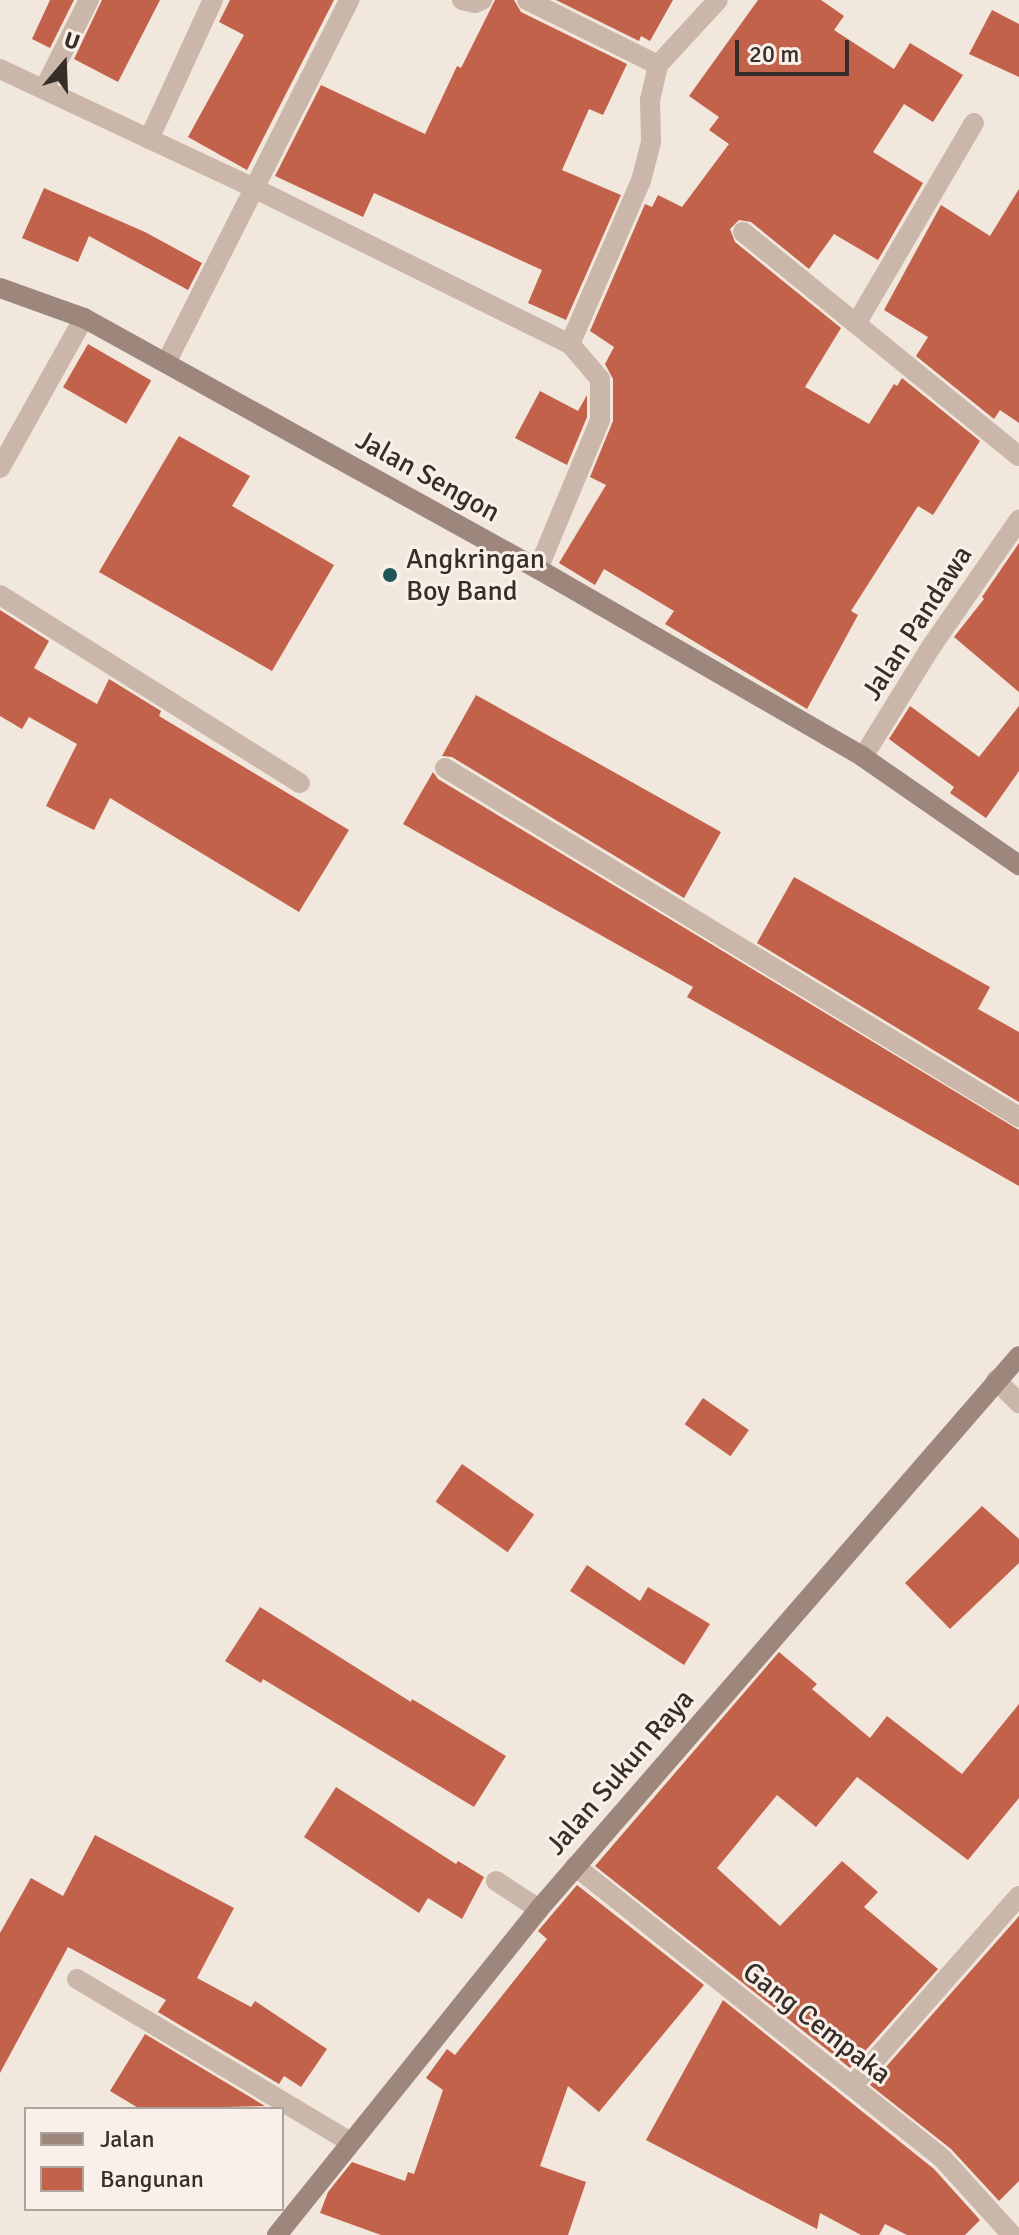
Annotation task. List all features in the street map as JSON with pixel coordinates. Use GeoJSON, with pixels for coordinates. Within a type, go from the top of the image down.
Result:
{"type":"FeatureCollection","features":[{"type":"Feature","properties":{"kind":"street"},"geometry":{"type":"LineString","coordinates":[[44,89],[89,0]]}},
{"type":"Feature","properties":{"kind":"street"},"geometry":{"type":"LineString","coordinates":[[149,139],[213,0]]}},
{"type":"Feature","properties":{"kind":"street"},"geometry":{"type":"LineString","coordinates":[[166,363],[349,0]]}},
{"type":"Feature","properties":{"kind":"street"},"geometry":{"type":"LineString","coordinates":[[462,0],[469,3],[482,0]]}},
{"type":"Feature","properties":{"kind":"street"},"geometry":{"type":"LineString","coordinates":[[527,0],[658,65]]}},
{"type":"Feature","properties":{"kind":"street"},"geometry":{"type":"LineString","coordinates":[[570,344],[641,181],[651,142],[650,100],[658,65],[718,0]]}},
{"type":"Feature","properties":{"kind":"street"},"geometry":{"type":"LineString","coordinates":[[0,69],[256,189],[570,344],[600,379],[600,420],[538,569]]}},
{"type":"Feature","properties":{"kind":"street"},"geometry":{"type":"LineString","coordinates":[[856,324],[974,123]]}},
{"type":"Feature","properties":{"kind":"street"},"geometry":{"type":"LineString","coordinates":[[743,232],[1019,456]]}},
{"type":"Feature","properties":{"kind":"street","name":"Jalan Sengon"},"geometry":{"type":"LineString","coordinates":[[0,288],[84,318],[538,569],[863,757],[1019,865]]}},
{"type":"Feature","properties":{"kind":"street"},"geometry":{"type":"LineString","coordinates":[[0,468],[84,318]]}},
{"type":"Feature","properties":{"kind":"street","name":"Jalan Pandawa"},"geometry":{"type":"LineString","coordinates":[[863,757],[931,647],[1019,520]]}},
{"type":"Feature","properties":{"kind":"street"},"geometry":{"type":"LineString","coordinates":[[0,595],[300,783]]}},
{"type":"Feature","properties":{"kind":"street"},"geometry":{"type":"LineString","coordinates":[[445,768],[1019,1117]]}},
{"type":"Feature","properties":{"kind":"street","name":"Jalan Sukun Raya"},"geometry":{"type":"LineString","coordinates":[[278,2235],[349,2141],[575,1866],[1019,1356]]}},
{"type":"Feature","properties":{"kind":"street"},"geometry":{"type":"LineString","coordinates":[[996,1380],[1019,1403]]}},
{"type":"Feature","properties":{"kind":"street","name":"Gang Cempaka"},"geometry":{"type":"LineString","coordinates":[[575,1866],[943,2159],[1012,2235]]}},
{"type":"Feature","properties":{"kind":"street"},"geometry":{"type":"LineString","coordinates":[[496,1881],[539,1909]]}},
{"type":"Feature","properties":{"kind":"street"},"geometry":{"type":"LineString","coordinates":[[852,2086],[1019,1896]]}},
{"type":"Feature","properties":{"kind":"street"},"geometry":{"type":"LineString","coordinates":[[77,1979],[349,2141]]}},
{"type":"Feature","properties":{"kind":"building"},"geometry":{"type":"Polygon","coordinates":[[[50,0],[74,0],[50,48],[32,39],[50,0]]]}},
{"type":"Feature","properties":{"kind":"building"},"geometry":{"type":"Polygon","coordinates":[[[102,0],[160,0],[118,82],[74,59],[102,0]]]}},
{"type":"Feature","properties":{"kind":"building"},"geometry":{"type":"Polygon","coordinates":[[[230,0],[334,0],[247,170],[188,137],[244,35],[219,22],[230,0]]]}},
{"type":"Feature","properties":{"kind":"building"},"geometry":{"type":"Polygon","coordinates":[[[495,0],[514,0],[521,12],[627,64],[603,115],[589,109],[562,170],[621,195],[566,320],[528,303],[542,270],[374,193],[363,217],[275,176],[321,85],[425,134],[457,66],[461,68],[495,0]]]}},
{"type":"Feature","properties":{"kind":"building"},"geometry":{"type":"Polygon","coordinates":[[[556,0],[673,0],[650,41],[641,36],[639,41],[556,0]]]}},
{"type":"Feature","properties":{"kind":"building"},"geometry":{"type":"Polygon","coordinates":[[[758,0],[821,0],[844,16],[834,30],[894,69],[910,43],[963,75],[933,122],[904,104],[873,152],[923,183],[878,260],[834,234],[809,269],[751,222],[739,220],[730,229],[735,242],[841,328],[805,387],[869,424],[894,384],[897,386],[902,378],[980,441],[933,515],[918,506],[851,611],[858,615],[807,709],[665,624],[674,611],[604,569],[595,585],[559,563],[606,485],[590,477],[613,421],[613,379],[605,364],[614,347],[590,331],[645,204],[652,207],[658,195],[682,207],[729,144],[709,130],[719,117],[689,96],[758,0]]]}},
{"type":"Feature","properties":{"kind":"building"},"geometry":{"type":"Polygon","coordinates":[[[992,10],[1019,24],[1019,77],[969,54],[992,10]]]}},
{"type":"Feature","properties":{"kind":"building"},"geometry":{"type":"Polygon","coordinates":[[[44,188],[145,232],[202,263],[188,290],[89,236],[78,262],[22,238],[44,188]]]}},
{"type":"Feature","properties":{"kind":"building"},"geometry":{"type":"Polygon","coordinates":[[[1019,189],[1019,423],[1000,410],[994,419],[916,356],[928,337],[884,310],[941,205],[990,236],[1019,189]]]}},
{"type":"Feature","properties":{"kind":"building"},"geometry":{"type":"Polygon","coordinates":[[[88,344],[151,380],[126,424],[63,387],[88,344]]]}},
{"type":"Feature","properties":{"kind":"building"},"geometry":{"type":"Polygon","coordinates":[[[540,391],[578,411],[587,395],[587,417],[567,465],[515,438],[540,391]]]}},
{"type":"Feature","properties":{"kind":"building"},"geometry":{"type":"Polygon","coordinates":[[[179,436],[250,476],[232,506],[334,565],[272,671],[99,572],[179,436]]]}},
{"type":"Feature","properties":{"kind":"building"},"geometry":{"type":"Polygon","coordinates":[[[1019,543],[1019,692],[954,637],[984,599],[982,597],[1019,543]]]}},
{"type":"Feature","properties":{"kind":"building"},"geometry":{"type":"Polygon","coordinates":[[[0,610],[49,641],[34,668],[97,704],[109,679],[161,711],[159,716],[349,830],[299,912],[110,798],[94,830],[46,806],[77,744],[29,717],[22,729],[0,716],[0,610]]]}},
{"type":"Feature","properties":{"kind":"building"},"geometry":{"type":"Polygon","coordinates":[[[476,695],[721,832],[684,898],[452,757],[442,756],[476,695]]]}},
{"type":"Feature","properties":{"kind":"building"},"geometry":{"type":"Polygon","coordinates":[[[910,706],[979,757],[1019,706],[1019,771],[986,818],[950,793],[954,787],[889,739],[910,706]]]}},
{"type":"Feature","properties":{"kind":"building"},"geometry":{"type":"Polygon","coordinates":[[[433,772],[438,779],[1019,1130],[1019,1186],[687,997],[693,987],[403,824],[433,772]]]}},
{"type":"Feature","properties":{"kind":"building"},"geometry":{"type":"Polygon","coordinates":[[[794,877],[990,987],[978,1009],[1019,1032],[1019,1102],[757,943],[794,877]]]}},
{"type":"Feature","properties":{"kind":"building"},"geometry":{"type":"Polygon","coordinates":[[[703,1398],[749,1430],[731,1456],[685,1424],[703,1398]]]}},
{"type":"Feature","properties":{"kind":"building"},"geometry":{"type":"Polygon","coordinates":[[[462,1464],[534,1514],[508,1552],[436,1502],[462,1464]]]}},
{"type":"Feature","properties":{"kind":"building"},"geometry":{"type":"Polygon","coordinates":[[[982,1506],[1019,1539],[1019,1563],[950,1629],[905,1583],[982,1506]]]}},
{"type":"Feature","properties":{"kind":"building"},"geometry":{"type":"Polygon","coordinates":[[[587,1565],[640,1601],[648,1587],[710,1624],[684,1665],[570,1591],[587,1565]]]}},
{"type":"Feature","properties":{"kind":"building"},"geometry":{"type":"Polygon","coordinates":[[[260,1607],[411,1702],[412,1699],[506,1756],[474,1807],[263,1679],[261,1683],[225,1661],[260,1607]]]}},
{"type":"Feature","properties":{"kind":"building"},"geometry":{"type":"Polygon","coordinates":[[[779,1652],[817,1684],[812,1689],[870,1738],[887,1716],[962,1774],[1019,1704],[1019,1798],[968,1860],[857,1777],[816,1827],[777,1795],[717,1868],[780,1926],[842,1861],[878,1892],[864,1907],[938,1969],[850,2068],[595,1866],[779,1652]]]}},
{"type":"Feature","properties":{"kind":"building"},"geometry":{"type":"Polygon","coordinates":[[[336,1787],[456,1864],[458,1861],[484,1877],[462,1919],[428,1898],[419,1913],[304,1837],[336,1787]]]}},
{"type":"Feature","properties":{"kind":"building"},"geometry":{"type":"Polygon","coordinates":[[[95,1835],[234,1908],[197,1978],[251,2007],[255,2001],[327,2049],[301,2087],[284,2076],[279,2084],[158,2012],[166,2000],[68,1947],[0,2073],[0,1933],[31,1878],[63,1896],[95,1835]]]}},
{"type":"Feature","properties":{"kind":"building"},"geometry":{"type":"Polygon","coordinates":[[[577,1885],[704,1985],[599,2112],[568,2086],[540,2166],[586,2182],[568,2235],[381,2235],[320,2213],[328,2192],[352,2162],[405,2181],[408,2172],[414,2174],[443,2090],[426,2078],[447,2049],[455,2055],[547,1939],[538,1931],[577,1885]]]}},
{"type":"Feature","properties":{"kind":"building"},"geometry":{"type":"Polygon","coordinates":[[[1019,1916],[1019,2181],[999,2201],[951,2149],[870,2085],[1019,1916]]]}},
{"type":"Feature","properties":{"kind":"building"},"geometry":{"type":"Polygon","coordinates":[[[723,2000],[934,2169],[980,2220],[965,2235],[907,2235],[885,2224],[879,2235],[861,2235],[820,2213],[817,2229],[646,2140],[723,2000]]]}},
{"type":"Feature","properties":{"kind":"building"},"geometry":{"type":"Polygon","coordinates":[[[145,2034],[265,2106],[137,2107],[110,2091],[145,2034]]]}},
{"type":"Feature","properties":{"kind":"place","name":"Angkringan Boy Band"},"geometry":{"type":"Point","coordinates":[390,575]}}]}
